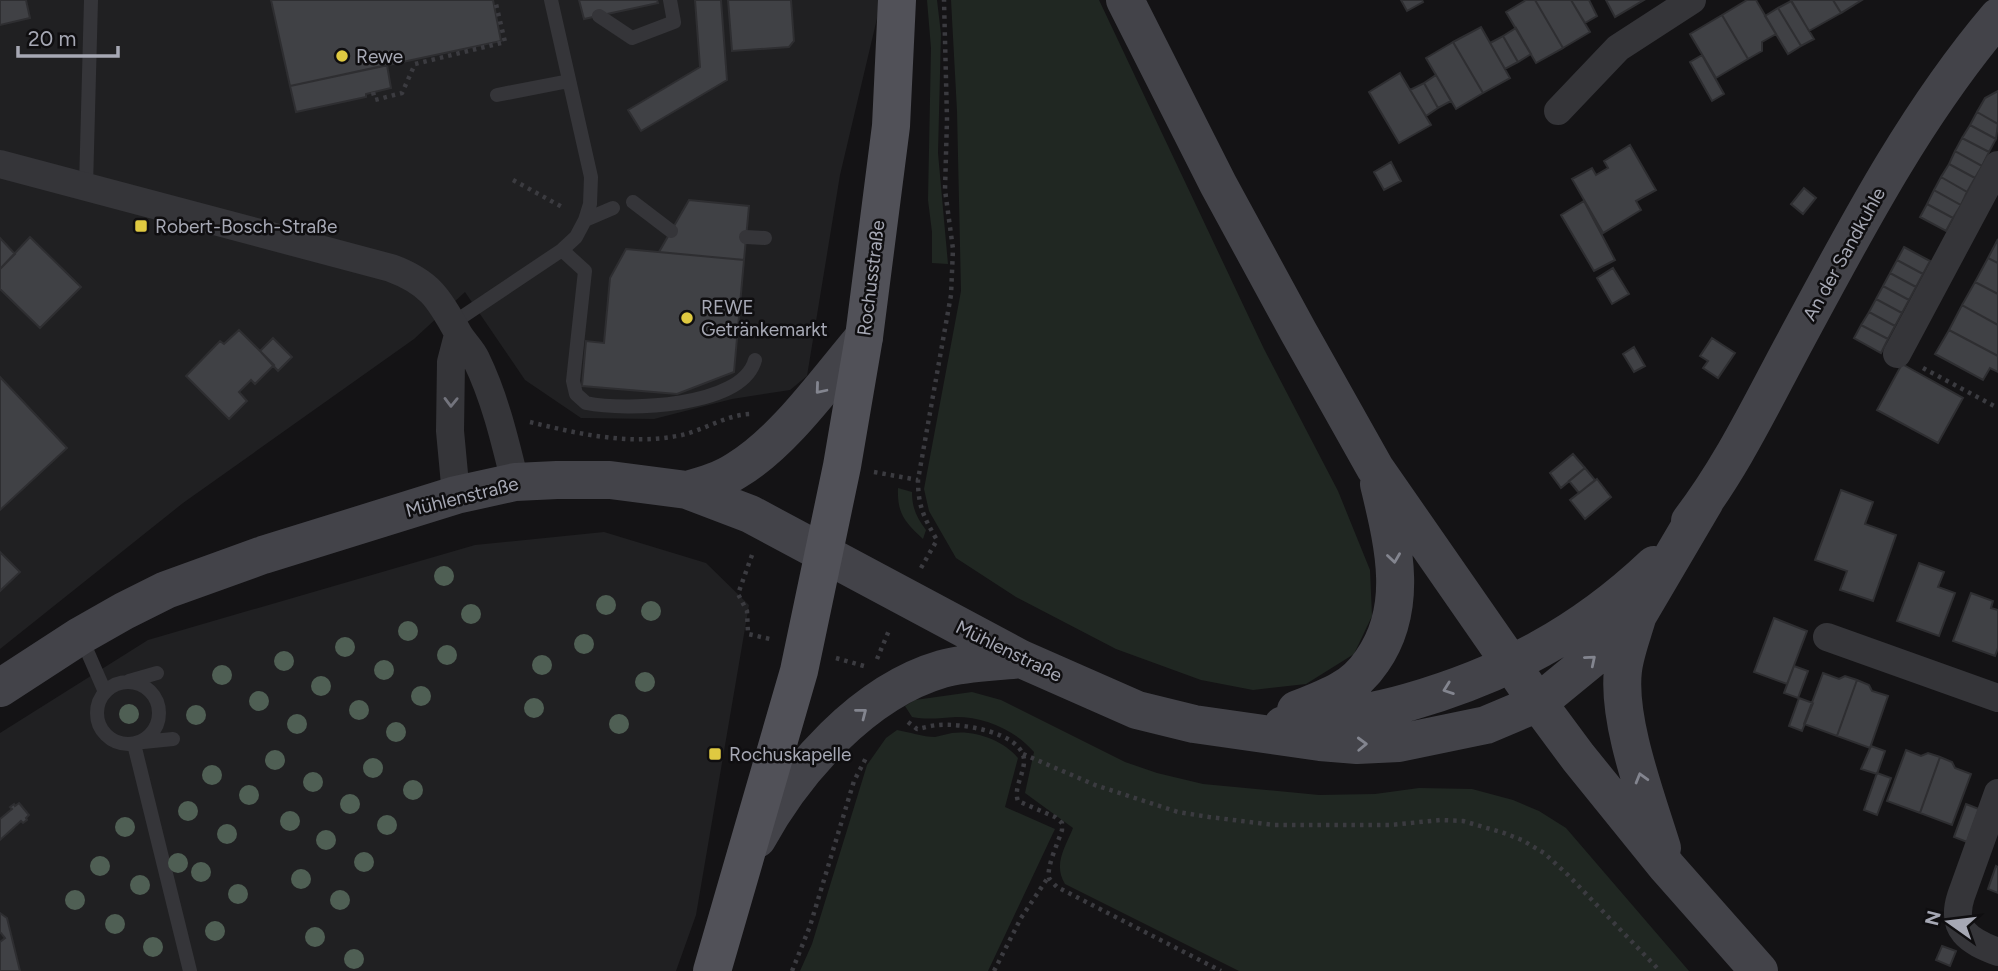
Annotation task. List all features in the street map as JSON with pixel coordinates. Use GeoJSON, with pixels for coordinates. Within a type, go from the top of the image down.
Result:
{"type":"FeatureCollection","features":[{"type":"Feature","properties":{"kind":"main road","name":"Rochusstraße"},"geometry":{"type":"LineString","coordinates":[[712,971],[799,671],[825,554],[864,337],[891,126],[897,0]]}},
{"type":"Feature","properties":{"kind":"main road"},"geometry":{"type":"LineString","coordinates":[[1125,0],[1241,227],[1375,467],[1538,703],[1667,867],[1759,971]]}},
{"type":"Feature","properties":{"kind":"main road","name":"An der Sandkuhle"},"geometry":{"type":"LineString","coordinates":[[1512,665],[1562,637],[1619,597],[1656,564],[1705,501],[1719,481],[1835,267],[1904,148],[1958,68],[1998,17]]}},
{"type":"Feature","properties":{"kind":"main road"},"geometry":{"type":"LineString","coordinates":[[687,491],[725,477],[752,460],[805,407],[864,337]]}},
{"type":"Feature","properties":{"kind":"main road"},"geometry":{"type":"LineString","coordinates":[[1246,731],[1342,690],[1362,675],[1385,640],[1396,589],[1395,566],[1375,467]]}},
{"type":"Feature","properties":{"kind":"main road","name":"Mühlenstraße"},"geometry":{"type":"LineString","coordinates":[[0,688],[80,636],[166,590],[262,555],[456,495],[515,482],[610,480],[687,491],[765,521],[1021,659],[1137,710],[1194,724],[1339,744],[1399,743],[1486,725],[1538,703]]}},
{"type":"Feature","properties":{"kind":"main road","name":"An der Sandkuhle"},"geometry":{"type":"LineString","coordinates":[[1538,703],[1616,639],[1638,615],[1705,501]]}},
{"type":"Feature","properties":{"kind":"main road"},"geometry":{"type":"LineString","coordinates":[[1638,615],[1622,671],[1625,716],[1667,867]]}},
{"type":"Feature","properties":{"kind":"main road"},"geometry":{"type":"LineString","coordinates":[[745,862],[776,804],[821,751],[856,717],[890,692],[942,669],[1021,659]]}},
{"type":"Feature","properties":{"kind":"main road","name":"Mühlenstraße"},"geometry":{"type":"LineString","coordinates":[[1246,731],[1408,702],[1512,665]]}},
{"type":"Feature","properties":{"kind":"street"},"geometry":{"type":"LineString","coordinates":[[1558,111],[1618,48],[1692,0]]}},
{"type":"Feature","properties":{"kind":"street"},"geometry":{"type":"LineString","coordinates":[[0,164],[402,272],[430,289],[475,357],[498,414],[515,482]]}},
{"type":"Feature","properties":{"kind":"street"},"geometry":{"type":"LineString","coordinates":[[1897,354],[1998,165]]}},
{"type":"Feature","properties":{"kind":"street"},"geometry":{"type":"LineString","coordinates":[[456,329],[451,362],[450,431],[456,495]]}},
{"type":"Feature","properties":{"kind":"street"},"geometry":{"type":"LineString","coordinates":[[1827,637],[1998,698]]}},
{"type":"Feature","properties":{"kind":"street"},"geometry":{"type":"LineString","coordinates":[[1989,949],[1968,937],[1960,928],[1958,904],[1998,793]]}},
{"type":"Feature","properties":{"kind":"lane"},"geometry":{"type":"LineString","coordinates":[[86,186],[91,0]]}},
{"type":"Feature","properties":{"kind":"lane"},"geometry":{"type":"LineString","coordinates":[[456,329],[576,237],[590,204],[591,177],[551,0]]}},
{"type":"Feature","properties":{"kind":"lane"},"geometry":{"type":"LineString","coordinates":[[599,16],[632,38],[674,22],[670,0]]}},
{"type":"Feature","properties":{"kind":"lane"},"geometry":{"type":"LineString","coordinates":[[497,94],[569,81]]}},
{"type":"Feature","properties":{"kind":"lane"},"geometry":{"type":"LineString","coordinates":[[633,202],[671,231]]}},
{"type":"Feature","properties":{"kind":"lane"},"geometry":{"type":"LineString","coordinates":[[585,220],[613,208]]}},
{"type":"Feature","properties":{"kind":"lane"},"geometry":{"type":"LineString","coordinates":[[746,237],[765,238]]}},
{"type":"Feature","properties":{"kind":"lane"},"geometry":{"type":"LineString","coordinates":[[562,250],[585,271],[573,381],[576,394],[586,404],[655,407],[680,404],[739,383],[751,371],[755,360]]}},
{"type":"Feature","properties":{"kind":"lane"},"geometry":{"type":"LineString","coordinates":[[80,636],[105,692]]}},
{"type":"Feature","properties":{"kind":"lane"},"geometry":{"type":"LineString","coordinates":[[157,673],[114,685],[105,692],[99,700],[97,721],[102,731],[119,743],[173,739]]}},
{"type":"Feature","properties":{"kind":"lane"},"geometry":{"type":"LineString","coordinates":[[124,682],[144,686],[152,692],[160,710],[155,730],[148,738],[136,743]]}},
{"type":"Feature","properties":{"kind":"lane"},"geometry":{"type":"LineString","coordinates":[[136,743],[190,971]]}},
{"type":"Feature","properties":{"kind":"path"},"geometry":{"type":"LineString","coordinates":[[373,92],[375,100],[402,93],[415,64],[505,42],[495,0]]}},
{"type":"Feature","properties":{"kind":"path"},"geometry":{"type":"LineString","coordinates":[[944,0],[947,120],[945,190],[953,249],[951,295],[918,480],[918,502],[937,540],[904,597],[872,668],[890,692],[902,719],[917,729],[941,724],[986,730],[1017,744],[1023,754],[1024,769],[1016,795],[1017,801],[1055,817],[1062,824],[1049,876],[1021,918],[993,971]]}},
{"type":"Feature","properties":{"kind":"path"},"geometry":{"type":"LineString","coordinates":[[513,180],[585,220]]}},
{"type":"Feature","properties":{"kind":"path"},"geometry":{"type":"LineString","coordinates":[[1897,354],[1998,408]]}},
{"type":"Feature","properties":{"kind":"path"},"geometry":{"type":"LineString","coordinates":[[792,971],[810,926],[854,781],[871,750]]}},
{"type":"Feature","properties":{"kind":"path"},"geometry":{"type":"LineString","coordinates":[[1023,754],[1095,785],[1178,812],[1274,825],[1391,825],[1440,820],[1463,821],[1504,833],[1544,853],[1568,874],[1660,971]]}},
{"type":"Feature","properties":{"kind":"path"},"geometry":{"type":"LineString","coordinates":[[1049,876],[1057,887],[1221,971]]}},
{"type":"Feature","properties":{"kind":"shaded area"},"geometry":{"type":"Polygon","coordinates":[[[0,0],[878,0],[879,10],[840,175],[807,376],[790,390],[732,399],[654,419],[581,418],[525,380],[465,292],[414,339],[183,503],[0,649],[0,0]]]}},
{"type":"Feature","properties":{"kind":"shaded area"},"geometry":{"type":"Polygon","coordinates":[[[927,0],[937,0],[941,34],[938,153],[948,264],[932,263],[928,200],[931,48],[927,0]]]}},
{"type":"Feature","properties":{"kind":"shaded area"},"geometry":{"type":"Polygon","coordinates":[[[951,0],[1099,0],[1264,349],[1338,491],[1370,570],[1372,616],[1354,654],[1306,684],[1253,690],[1201,680],[1116,649],[1016,597],[956,558],[929,511],[924,489],[961,291],[957,111],[951,0]]]}},
{"type":"Feature","properties":{"kind":"shaded area"},"geometry":{"type":"Polygon","coordinates":[[[898,488],[912,492],[915,512],[926,530],[923,539],[903,517],[898,488]]]}},
{"type":"Feature","properties":{"kind":"shaded area"},"geometry":{"type":"Polygon","coordinates":[[[604,532],[706,563],[749,605],[696,915],[676,971],[0,971],[0,733],[148,640],[475,545],[604,532]]]}},
{"type":"Feature","properties":{"kind":"shaded area"},"geometry":{"type":"Polygon","coordinates":[[[972,692],[1001,700],[1125,762],[1203,784],[1319,795],[1375,794],[1419,788],[1472,789],[1513,800],[1539,811],[1566,828],[1689,971],[1239,971],[1065,884],[1060,863],[1073,828],[1025,793],[1034,752],[1018,737],[999,726],[978,719],[912,717],[905,706],[915,700],[972,692]]]}},
{"type":"Feature","properties":{"kind":"shaded area"},"geometry":{"type":"Polygon","coordinates":[[[897,730],[935,737],[970,733],[1005,746],[1018,758],[1005,807],[1055,829],[988,971],[800,971],[812,944],[867,765],[886,738],[897,730]]]}},
{"type":"Feature","properties":{"kind":"building"},"geometry":{"type":"Polygon","coordinates":[[[0,0],[26,0],[30,18],[0,25],[0,0]]]}},
{"type":"Feature","properties":{"kind":"building"},"geometry":{"type":"Polygon","coordinates":[[[271,0],[493,0],[501,41],[290,86],[271,0]]]}},
{"type":"Feature","properties":{"kind":"building"},"geometry":{"type":"Polygon","coordinates":[[[579,0],[657,0],[658,3],[584,19],[579,0]]]}},
{"type":"Feature","properties":{"kind":"building"},"geometry":{"type":"Polygon","coordinates":[[[695,0],[721,0],[727,80],[641,131],[628,110],[700,67],[695,0]]]}},
{"type":"Feature","properties":{"kind":"building"},"geometry":{"type":"Polygon","coordinates":[[[728,0],[791,0],[794,41],[789,47],[732,51],[728,0]]]}},
{"type":"Feature","properties":{"kind":"building"},"geometry":{"type":"Polygon","coordinates":[[[1401,0],[1422,0],[1423,2],[1407,11],[1401,0]]]}},
{"type":"Feature","properties":{"kind":"building"},"geometry":{"type":"Polygon","coordinates":[[[1526,0],[1535,0],[1563,48],[1536,63],[1506,12],[1526,0]]]}},
{"type":"Feature","properties":{"kind":"building"},"geometry":{"type":"Polygon","coordinates":[[[1535,0],[1571,0],[1590,32],[1563,48],[1535,0]]]}},
{"type":"Feature","properties":{"kind":"building"},"geometry":{"type":"Polygon","coordinates":[[[1571,0],[1589,0],[1597,16],[1585,23],[1571,0]]]}},
{"type":"Feature","properties":{"kind":"building"},"geometry":{"type":"Polygon","coordinates":[[[1606,0],[1644,0],[1615,17],[1606,0]]]}},
{"type":"Feature","properties":{"kind":"building"},"geometry":{"type":"Polygon","coordinates":[[[1747,0],[1756,0],[1776,34],[1762,42],[1762,51],[1748,59],[1722,15],[1747,0]]]}},
{"type":"Feature","properties":{"kind":"building"},"geometry":{"type":"Polygon","coordinates":[[[1791,0],[1833,0],[1841,13],[1809,31],[1791,0]]]}},
{"type":"Feature","properties":{"kind":"building"},"geometry":{"type":"Polygon","coordinates":[[[1833,0],[1862,0],[1841,13],[1833,0]]]}},
{"type":"Feature","properties":{"kind":"building"},"geometry":{"type":"Polygon","coordinates":[[[1791,1],[1814,39],[1801,46],[1778,8],[1791,1]]]}},
{"type":"Feature","properties":{"kind":"building"},"geometry":{"type":"Polygon","coordinates":[[[1778,8],[1801,46],[1788,54],[1765,16],[1778,8]]]}},
{"type":"Feature","properties":{"kind":"building"},"geometry":{"type":"Polygon","coordinates":[[[1722,15],[1748,59],[1716,78],[1690,34],[1722,15]]]}},
{"type":"Feature","properties":{"kind":"building"},"geometry":{"type":"Polygon","coordinates":[[[1481,27],[1510,78],[1483,93],[1453,42],[1481,27]]]}},
{"type":"Feature","properties":{"kind":"building"},"geometry":{"type":"Polygon","coordinates":[[[1516,28],[1531,54],[1518,62],[1503,36],[1516,28]]]}},
{"type":"Feature","properties":{"kind":"building"},"geometry":{"type":"Polygon","coordinates":[[[1503,36],[1518,62],[1505,69],[1490,43],[1503,36]]]}},
{"type":"Feature","properties":{"kind":"building"},"geometry":{"type":"Polygon","coordinates":[[[1453,42],[1483,93],[1456,109],[1426,58],[1453,42]]]}},
{"type":"Feature","properties":{"kind":"building"},"geometry":{"type":"Polygon","coordinates":[[[1702,55],[1724,94],[1712,101],[1690,62],[1702,55]]]}},
{"type":"Feature","properties":{"kind":"building"},"geometry":{"type":"Polygon","coordinates":[[[387,65],[391,88],[366,94],[366,97],[296,112],[290,86],[387,65]]]}},
{"type":"Feature","properties":{"kind":"building"},"geometry":{"type":"Polygon","coordinates":[[[1400,73],[1431,125],[1399,143],[1369,92],[1400,73]]]}},
{"type":"Feature","properties":{"kind":"building"},"geometry":{"type":"Polygon","coordinates":[[[1436,75],[1451,101],[1438,108],[1424,83],[1436,75]]]}},
{"type":"Feature","properties":{"kind":"building"},"geometry":{"type":"Polygon","coordinates":[[[1424,83],[1438,108],[1426,116],[1410,90],[1424,83]]]}},
{"type":"Feature","properties":{"kind":"building"},"geometry":{"type":"Polygon","coordinates":[[[1998,91],[1998,124],[1977,112],[1985,98],[1998,91]]]}},
{"type":"Feature","properties":{"kind":"building"},"geometry":{"type":"Polygon","coordinates":[[[1977,112],[1998,124],[1996,139],[1970,125],[1977,112]]]}},
{"type":"Feature","properties":{"kind":"building"},"geometry":{"type":"Polygon","coordinates":[[[1970,125],[1996,139],[1989,152],[1962,138],[1970,125]]]}},
{"type":"Feature","properties":{"kind":"building"},"geometry":{"type":"Polygon","coordinates":[[[1962,138],[1989,152],[1982,166],[1955,151],[1962,138]]]}},
{"type":"Feature","properties":{"kind":"building"},"geometry":{"type":"Polygon","coordinates":[[[1630,145],[1656,190],[1636,201],[1641,210],[1603,233],[1572,179],[1592,168],[1596,175],[1608,168],[1604,161],[1630,145]]]}},
{"type":"Feature","properties":{"kind":"building"},"geometry":{"type":"Polygon","coordinates":[[[1955,151],[1982,166],[1975,178],[1949,164],[1955,151]]]}},
{"type":"Feature","properties":{"kind":"building"},"geometry":{"type":"Polygon","coordinates":[[[1391,162],[1401,181],[1384,190],[1374,172],[1391,162]]]}},
{"type":"Feature","properties":{"kind":"building"},"geometry":{"type":"Polygon","coordinates":[[[1949,164],[1975,178],[1967,192],[1941,177],[1949,164]]]}},
{"type":"Feature","properties":{"kind":"building"},"geometry":{"type":"Polygon","coordinates":[[[1941,177],[1967,192],[1961,205],[1934,190],[1941,177]]]}},
{"type":"Feature","properties":{"kind":"building"},"geometry":{"type":"Polygon","coordinates":[[[1804,188],[1816,198],[1803,214],[1791,204],[1804,188]]]}},
{"type":"Feature","properties":{"kind":"building"},"geometry":{"type":"Polygon","coordinates":[[[1934,190],[1961,205],[1953,218],[1927,204],[1934,190]]]}},
{"type":"Feature","properties":{"kind":"building"},"geometry":{"type":"Polygon","coordinates":[[[689,200],[749,206],[744,260],[659,252],[689,200]]]}},
{"type":"Feature","properties":{"kind":"building"},"geometry":{"type":"Polygon","coordinates":[[[1584,201],[1615,260],[1594,271],[1561,215],[1584,201]]]}},
{"type":"Feature","properties":{"kind":"building"},"geometry":{"type":"Polygon","coordinates":[[[1927,204],[1953,218],[1946,231],[1920,217],[1927,204]]]}},
{"type":"Feature","properties":{"kind":"building"},"geometry":{"type":"Polygon","coordinates":[[[30,237],[81,287],[40,328],[0,289],[0,269],[30,237]]]}},
{"type":"Feature","properties":{"kind":"building"},"geometry":{"type":"Polygon","coordinates":[[[0,238],[15,254],[0,269],[0,238]]]}},
{"type":"Feature","properties":{"kind":"building"},"geometry":{"type":"Polygon","coordinates":[[[1998,239],[1998,263],[1988,258],[1998,239]]]}},
{"type":"Feature","properties":{"kind":"building"},"geometry":{"type":"Polygon","coordinates":[[[1904,247],[1930,261],[1923,274],[1897,260],[1904,247]]]}},
{"type":"Feature","properties":{"kind":"building"},"geometry":{"type":"Polygon","coordinates":[[[626,249],[744,260],[734,372],[677,394],[582,386],[586,341],[604,343],[610,278],[626,249]]]}},
{"type":"Feature","properties":{"kind":"building"},"geometry":{"type":"Polygon","coordinates":[[[1988,258],[1998,263],[1998,294],[1975,282],[1988,258]]]}},
{"type":"Feature","properties":{"kind":"building"},"geometry":{"type":"Polygon","coordinates":[[[1897,260],[1923,274],[1916,287],[1890,273],[1897,260]]]}},
{"type":"Feature","properties":{"kind":"building"},"geometry":{"type":"Polygon","coordinates":[[[1613,268],[1629,294],[1612,304],[1597,278],[1613,268]]]}},
{"type":"Feature","properties":{"kind":"building"},"geometry":{"type":"Polygon","coordinates":[[[1890,273],[1916,287],[1909,300],[1883,286],[1890,273]]]}},
{"type":"Feature","properties":{"kind":"building"},"geometry":{"type":"Polygon","coordinates":[[[1975,282],[1998,294],[1998,325],[1962,305],[1975,282]]]}},
{"type":"Feature","properties":{"kind":"building"},"geometry":{"type":"Polygon","coordinates":[[[1883,286],[1909,300],[1902,313],[1876,299],[1883,286]]]}},
{"type":"Feature","properties":{"kind":"building"},"geometry":{"type":"Polygon","coordinates":[[[1876,299],[1902,313],[1895,326],[1869,312],[1876,299]]]}},
{"type":"Feature","properties":{"kind":"building"},"geometry":{"type":"Polygon","coordinates":[[[1962,305],[1998,325],[1998,356],[1949,330],[1962,305]]]}},
{"type":"Feature","properties":{"kind":"building"},"geometry":{"type":"Polygon","coordinates":[[[1869,312],[1895,326],[1888,339],[1861,325],[1869,312]]]}},
{"type":"Feature","properties":{"kind":"building"},"geometry":{"type":"Polygon","coordinates":[[[1861,325],[1888,339],[1881,353],[1854,338],[1861,325]]]}},
{"type":"Feature","properties":{"kind":"building"},"geometry":{"type":"Polygon","coordinates":[[[239,330],[274,365],[255,384],[251,380],[239,392],[247,401],[229,419],[186,376],[220,341],[224,344],[239,330]]]}},
{"type":"Feature","properties":{"kind":"building"},"geometry":{"type":"Polygon","coordinates":[[[1949,330],[1998,356],[1998,372],[1990,368],[1983,380],[1935,354],[1949,330]]]}},
{"type":"Feature","properties":{"kind":"building"},"geometry":{"type":"Polygon","coordinates":[[[273,338],[292,357],[278,371],[260,351],[273,338]]]}},
{"type":"Feature","properties":{"kind":"building"},"geometry":{"type":"Polygon","coordinates":[[[1712,338],[1735,353],[1718,378],[1703,368],[1708,361],[1700,356],[1712,338]]]}},
{"type":"Feature","properties":{"kind":"building"},"geometry":{"type":"Polygon","coordinates":[[[1634,347],[1645,366],[1634,372],[1623,354],[1634,347]]]}},
{"type":"Feature","properties":{"kind":"building"},"geometry":{"type":"Polygon","coordinates":[[[1902,364],[1963,398],[1938,443],[1877,410],[1902,364]]]}},
{"type":"Feature","properties":{"kind":"building"},"geometry":{"type":"Polygon","coordinates":[[[0,377],[67,448],[0,510],[0,377]]]}},
{"type":"Feature","properties":{"kind":"building"},"geometry":{"type":"Polygon","coordinates":[[[1573,454],[1585,468],[1561,488],[1550,473],[1573,454]]]}},
{"type":"Feature","properties":{"kind":"building"},"geometry":{"type":"Polygon","coordinates":[[[1585,468],[1595,480],[1579,493],[1569,481],[1585,468]]]}},
{"type":"Feature","properties":{"kind":"building"},"geometry":{"type":"Polygon","coordinates":[[[1597,479],[1611,497],[1585,519],[1570,500],[1597,479]]]}},
{"type":"Feature","properties":{"kind":"building"},"geometry":{"type":"Polygon","coordinates":[[[1841,490],[1873,502],[1865,524],[1896,535],[1873,601],[1840,590],[1847,571],[1815,560],[1841,490]]]}},
{"type":"Feature","properties":{"kind":"building"},"geometry":{"type":"Polygon","coordinates":[[[0,552],[20,572],[0,591],[0,552]]]}},
{"type":"Feature","properties":{"kind":"building"},"geometry":{"type":"Polygon","coordinates":[[[1919,563],[1944,572],[1938,587],[1955,593],[1939,636],[1897,621],[1919,563]]]}},
{"type":"Feature","properties":{"kind":"building"},"geometry":{"type":"Polygon","coordinates":[[[1971,593],[1993,601],[1991,608],[1998,610],[1998,648],[1995,656],[1953,641],[1971,593]]]}},
{"type":"Feature","properties":{"kind":"building"},"geometry":{"type":"Polygon","coordinates":[[[1774,618],[1807,631],[1787,684],[1754,672],[1774,618]]]}},
{"type":"Feature","properties":{"kind":"building"},"geometry":{"type":"Polygon","coordinates":[[[1794,666],[1808,671],[1798,698],[1784,693],[1794,666]]]}},
{"type":"Feature","properties":{"kind":"building"},"geometry":{"type":"Polygon","coordinates":[[[1823,673],[1839,679],[1845,676],[1857,680],[1837,736],[1804,724],[1823,673]]]}},
{"type":"Feature","properties":{"kind":"building"},"geometry":{"type":"Polygon","coordinates":[[[1857,680],[1869,685],[1872,691],[1888,696],[1870,748],[1837,736],[1857,680]]]}},
{"type":"Feature","properties":{"kind":"building"},"geometry":{"type":"Polygon","coordinates":[[[1799,698],[1813,703],[1802,731],[1789,726],[1799,698]]]}},
{"type":"Feature","properties":{"kind":"building"},"geometry":{"type":"Polygon","coordinates":[[[1871,746],[1885,751],[1877,774],[1861,769],[1871,746]]]}},
{"type":"Feature","properties":{"kind":"building"},"geometry":{"type":"Polygon","coordinates":[[[1906,750],[1921,756],[1928,753],[1940,757],[1920,813],[1887,801],[1906,750]]]}},
{"type":"Feature","properties":{"kind":"building"},"geometry":{"type":"Polygon","coordinates":[[[1940,757],[1952,762],[1955,768],[1971,774],[1952,825],[1920,813],[1940,757]]]}},
{"type":"Feature","properties":{"kind":"building"},"geometry":{"type":"Polygon","coordinates":[[[1877,773],[1891,778],[1877,815],[1864,810],[1877,773]]]}},
{"type":"Feature","properties":{"kind":"building"},"geometry":{"type":"Polygon","coordinates":[[[19,803],[29,815],[27,820],[23,823],[21,821],[0,840],[0,819],[12,809],[10,807],[19,803]]]}},
{"type":"Feature","properties":{"kind":"building"},"geometry":{"type":"Polygon","coordinates":[[[1966,804],[1979,809],[1967,842],[1954,837],[1966,804]]]}},
{"type":"Feature","properties":{"kind":"building"},"geometry":{"type":"Polygon","coordinates":[[[1996,866],[1998,867],[1998,893],[1988,889],[1996,866]]]}},
{"type":"Feature","properties":{"kind":"building"},"geometry":{"type":"Polygon","coordinates":[[[0,913],[7,918],[20,971],[0,971],[0,942],[5,938],[0,932],[0,913]]]}},
{"type":"Feature","properties":{"kind":"building"},"geometry":{"type":"Polygon","coordinates":[[[1942,946],[1956,951],[1950,966],[1936,960],[1942,946]]]}},
{"type":"Feature","properties":{"kind":"place","name":"Rewe"},"geometry":{"type":"Point","coordinates":[342,56]}},
{"type":"Feature","properties":{"kind":"place","name":"Robert-Bosch-Straße"},"geometry":{"type":"Point","coordinates":[141,226]}},
{"type":"Feature","properties":{"kind":"place","name":"REWE Getränkemarkt"},"geometry":{"type":"Point","coordinates":[687,318]}},
{"type":"Feature","properties":{"kind":"place","name":"Rochuskapelle"},"geometry":{"type":"Point","coordinates":[715,754]}}]}
